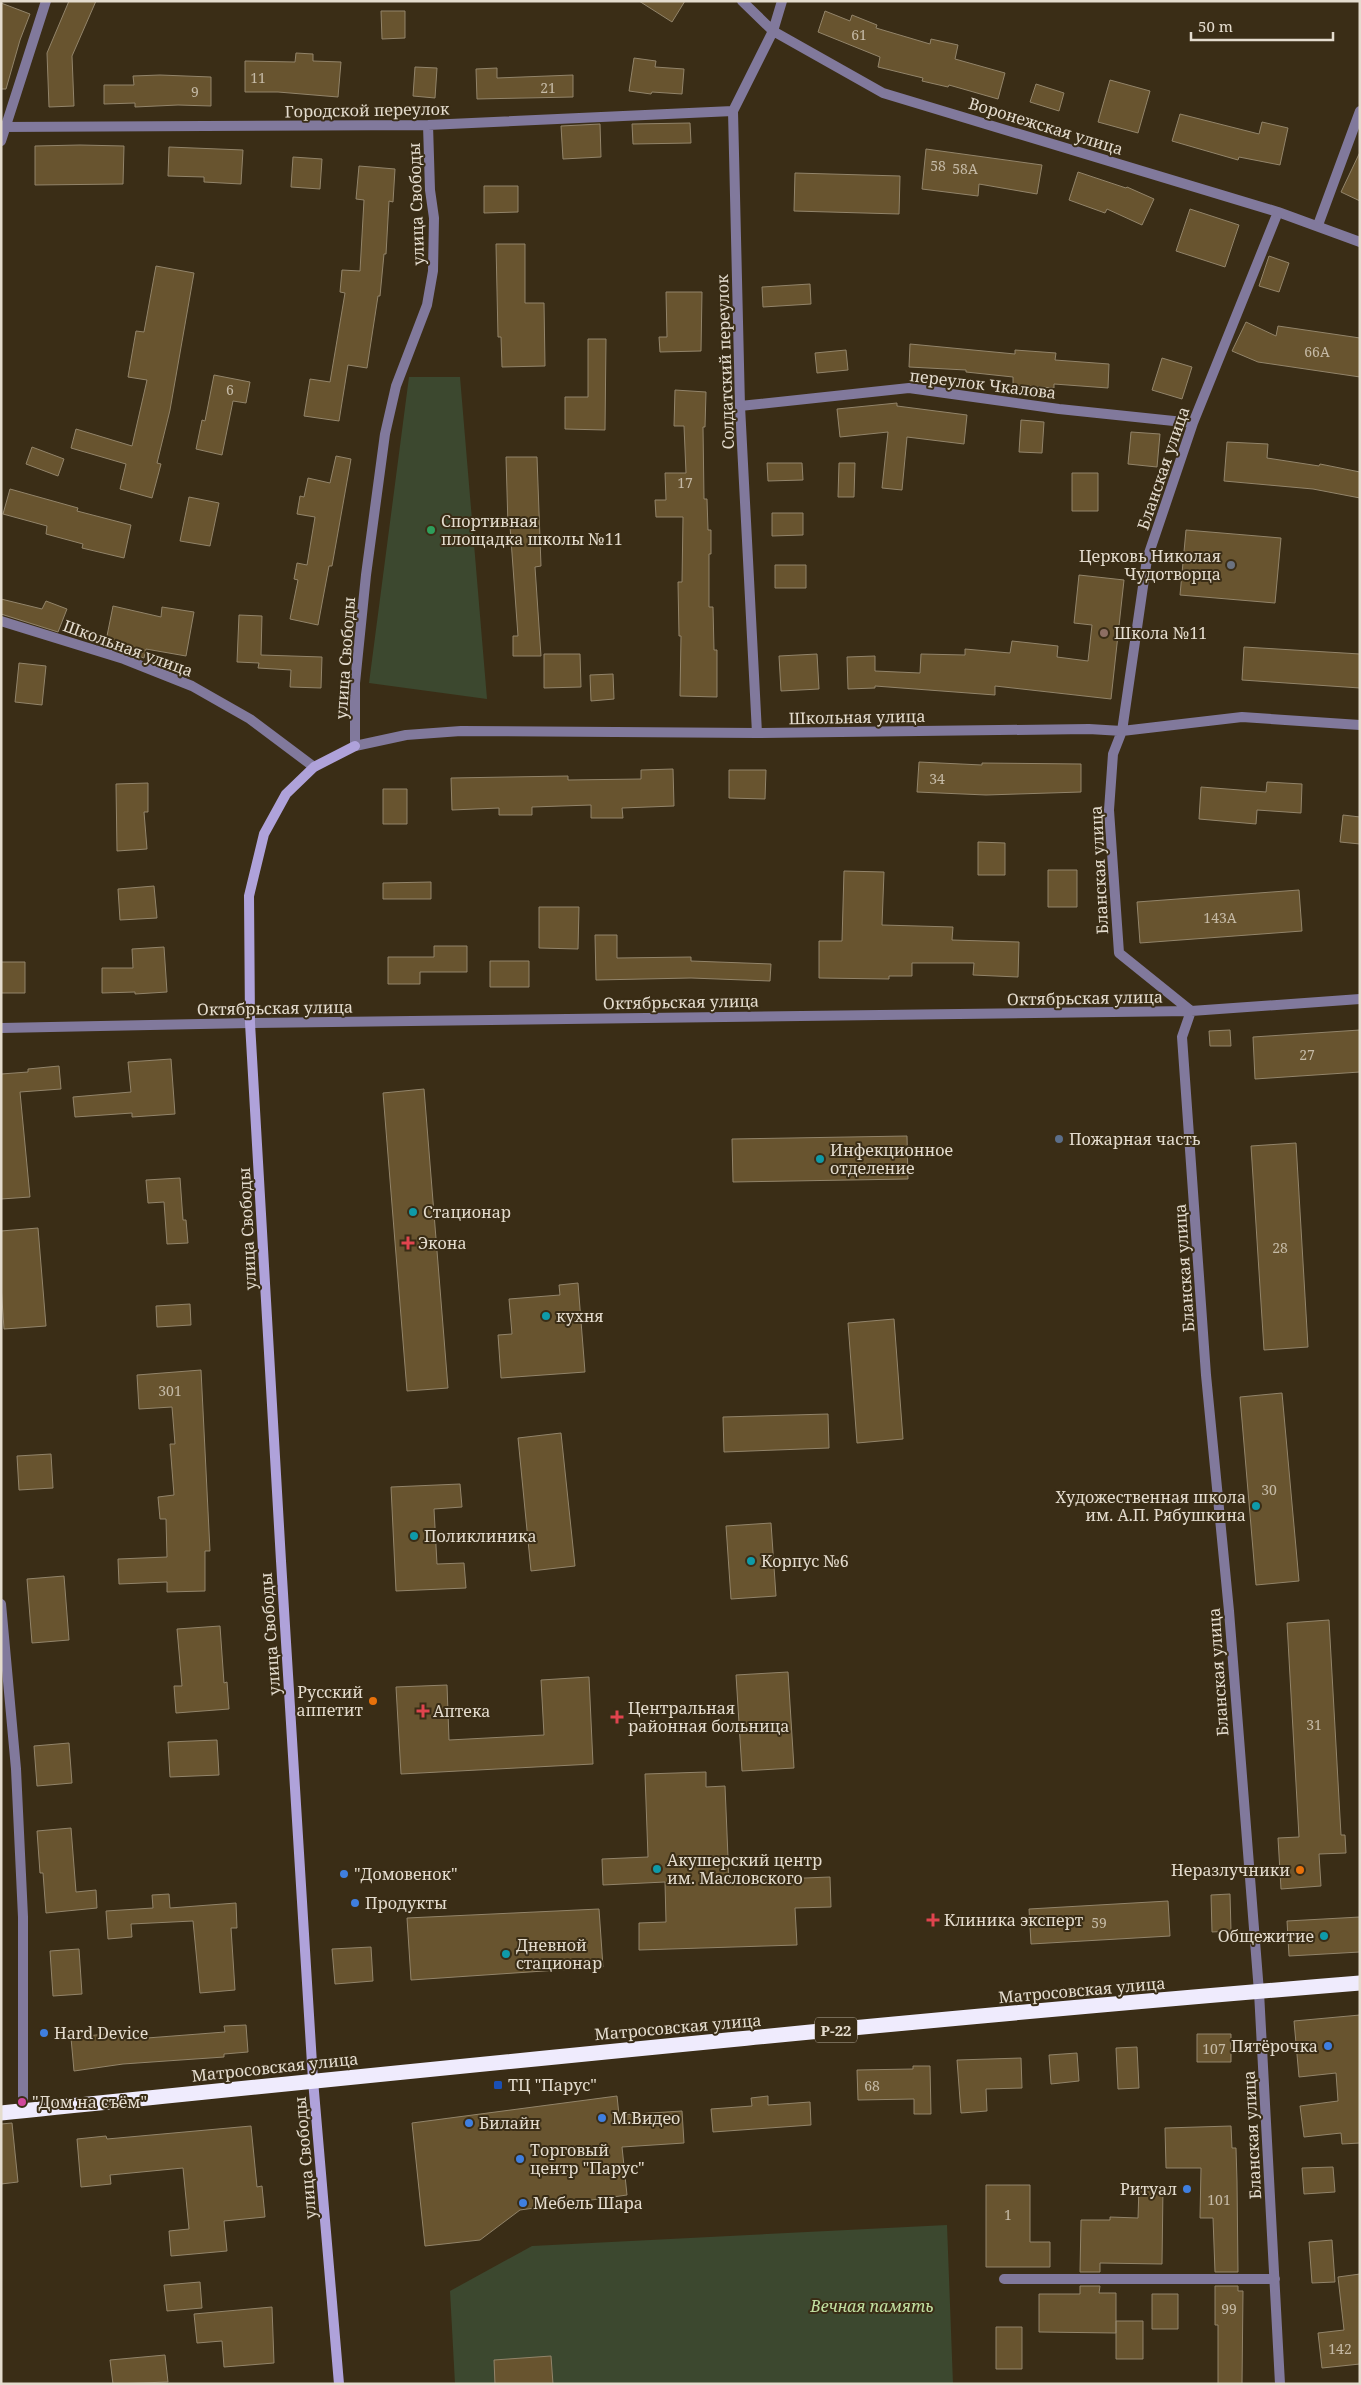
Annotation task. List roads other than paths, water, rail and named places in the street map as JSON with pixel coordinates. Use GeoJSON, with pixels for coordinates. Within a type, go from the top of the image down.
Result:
{"type":"FeatureCollection","features":[{"type":"Feature","properties":{"kind":"highway","name":"Матросовская улица"},"geometry":{"type":"LineString","coordinates":[[1,2113],[313,2080],[1360,1983]]}},
{"type":"Feature","properties":{"kind":"street"},"geometry":{"type":"LineString","coordinates":[[1,142],[4,127],[46,1]]}},
{"type":"Feature","properties":{"kind":"street","name":"Воронежская улица"},"geometry":{"type":"LineString","coordinates":[[742,1],[773,31],[883,93],[1278,212],[1318,225],[1360,242]]}},
{"type":"Feature","properties":{"kind":"street","name":"Солдатский переулок"},"geometry":{"type":"LineString","coordinates":[[757,733],[740,406],[733,111],[773,31],[782,1]]}},
{"type":"Feature","properties":{"kind":"street","name":"Городской переулок"},"geometry":{"type":"LineString","coordinates":[[4,127],[428,125],[733,111]]}},
{"type":"Feature","properties":{"kind":"street"},"geometry":{"type":"LineString","coordinates":[[1318,225],[1360,111]]}},
{"type":"Feature","properties":{"kind":"street","name":"улица Свободы"},"geometry":{"type":"LineString","coordinates":[[339,2384],[313,2080],[250,1023],[249,896],[264,834],[286,794],[314,767],[355,746],[355,683],[366,575],[385,434],[396,386],[427,305],[433,271],[434,218],[430,190],[428,125]]}},
{"type":"Feature","properties":{"kind":"street","name":"Бланская улица"},"geometry":{"type":"LineString","coordinates":[[1278,212],[1193,423],[1147,560],[1122,731],[1113,754],[1109,810],[1119,953],[1191,1011],[1182,1037],[1206,1375],[1229,1611],[1259,1992],[1280,2384]]}},
{"type":"Feature","properties":{"kind":"street","name":"переулок Чкалова"},"geometry":{"type":"LineString","coordinates":[[740,406],[909,388],[1059,408],[1193,423]]}},
{"type":"Feature","properties":{"kind":"street","name":"Школьная улица"},"geometry":{"type":"LineString","coordinates":[[1,621],[124,659],[192,686],[250,719],[314,767]]}},
{"type":"Feature","properties":{"kind":"street","name":"Школьная улица"},"geometry":{"type":"LineString","coordinates":[[355,746],[406,735],[461,731],[757,733],[1089,729],[1122,731],[1242,717],[1360,725]]}},
{"type":"Feature","properties":{"kind":"street","name":"Октябрьская улица"},"geometry":{"type":"LineString","coordinates":[[1,1028],[1191,1011],[1360,999]]}},
{"type":"Feature","properties":{"kind":"street"},"geometry":{"type":"LineString","coordinates":[[1,1604],[16,1769],[23,1917],[23,2111]]}},
{"type":"Feature","properties":{"kind":"street"},"geometry":{"type":"LineString","coordinates":[[1004,2279],[1275,2279]]}},
{"type":"Feature","properties":{"kind":"place","name":"Спортивная площадка школы №11"},"geometry":{"type":"Point","coordinates":[431,530]}},
{"type":"Feature","properties":{"kind":"place","name":"Церковь Николая Чудотворца"},"geometry":{"type":"Point","coordinates":[1231,565]}},
{"type":"Feature","properties":{"kind":"place","name":"Школа №11"},"geometry":{"type":"Point","coordinates":[1104,633]}},
{"type":"Feature","properties":{"kind":"place","name":"Пожарная часть"},"geometry":{"type":"Point","coordinates":[1059,1139]}},
{"type":"Feature","properties":{"kind":"place","name":"Инфекционное отделение"},"geometry":{"type":"Point","coordinates":[820,1159]}},
{"type":"Feature","properties":{"kind":"place","name":"Стационар"},"geometry":{"type":"Point","coordinates":[413,1212]}},
{"type":"Feature","properties":{"kind":"place","name":"Экона"},"geometry":{"type":"Point","coordinates":[408,1243]}},
{"type":"Feature","properties":{"kind":"place","name":"кухня"},"geometry":{"type":"Point","coordinates":[546,1316]}},
{"type":"Feature","properties":{"kind":"place","name":"Художественная школа им. А.П. Рябушкина"},"geometry":{"type":"Point","coordinates":[1256,1506]}},
{"type":"Feature","properties":{"kind":"place","name":"Поликлиника"},"geometry":{"type":"Point","coordinates":[414,1536]}},
{"type":"Feature","properties":{"kind":"place","name":"Корпус №6"},"geometry":{"type":"Point","coordinates":[751,1561]}},
{"type":"Feature","properties":{"kind":"place","name":"Русский аппетит"},"geometry":{"type":"Point","coordinates":[373,1701]}},
{"type":"Feature","properties":{"kind":"place","name":"Аптека"},"geometry":{"type":"Point","coordinates":[423,1711]}},
{"type":"Feature","properties":{"kind":"place","name":"Центральная районная больница"},"geometry":{"type":"Point","coordinates":[617,1717]}},
{"type":"Feature","properties":{"kind":"place","name":"Акушерский центр им. Масловского"},"geometry":{"type":"Point","coordinates":[657,1869]}},
{"type":"Feature","properties":{"kind":"place","name":"Неразлучники"},"geometry":{"type":"Point","coordinates":[1300,1870]}},
{"type":"Feature","properties":{"kind":"place","name":"\"Домовенок\""},"geometry":{"type":"Point","coordinates":[344,1874]}},
{"type":"Feature","properties":{"kind":"place","name":"Продукты"},"geometry":{"type":"Point","coordinates":[355,1903]}},
{"type":"Feature","properties":{"kind":"place","name":"Клиника эксперт"},"geometry":{"type":"Point","coordinates":[933,1920]}},
{"type":"Feature","properties":{"kind":"place","name":"Общежитие"},"geometry":{"type":"Point","coordinates":[1324,1936]}},
{"type":"Feature","properties":{"kind":"place","name":"Дневной стационар"},"geometry":{"type":"Point","coordinates":[506,1954]}},
{"type":"Feature","properties":{"kind":"place","name":"Hard Device"},"geometry":{"type":"Point","coordinates":[44,2033]}},
{"type":"Feature","properties":{"kind":"place","name":"Пятёрочка"},"geometry":{"type":"Point","coordinates":[1328,2046]}},
{"type":"Feature","properties":{"kind":"place","name":"ТЦ \"Парус\""},"geometry":{"type":"Point","coordinates":[498,2085]}},
{"type":"Feature","properties":{"kind":"place","name":"\"Дом на съём\""},"geometry":{"type":"Point","coordinates":[22,2102]}},
{"type":"Feature","properties":{"kind":"place","name":"М.Видео"},"geometry":{"type":"Point","coordinates":[602,2118]}},
{"type":"Feature","properties":{"kind":"place","name":"Билайн"},"geometry":{"type":"Point","coordinates":[469,2123]}},
{"type":"Feature","properties":{"kind":"place","name":"Торговый центр \"Парус\""},"geometry":{"type":"Point","coordinates":[520,2159]}},
{"type":"Feature","properties":{"kind":"place","name":"Ритуал"},"geometry":{"type":"Point","coordinates":[1187,2189]}},
{"type":"Feature","properties":{"kind":"place","name":"Мебель Шара"},"geometry":{"type":"Point","coordinates":[523,2203]}},
{"type":"Feature","properties":{"kind":"park label","name":"Вечная память"},"geometry":{"type":"Point","coordinates":[872,2306]}}]}
